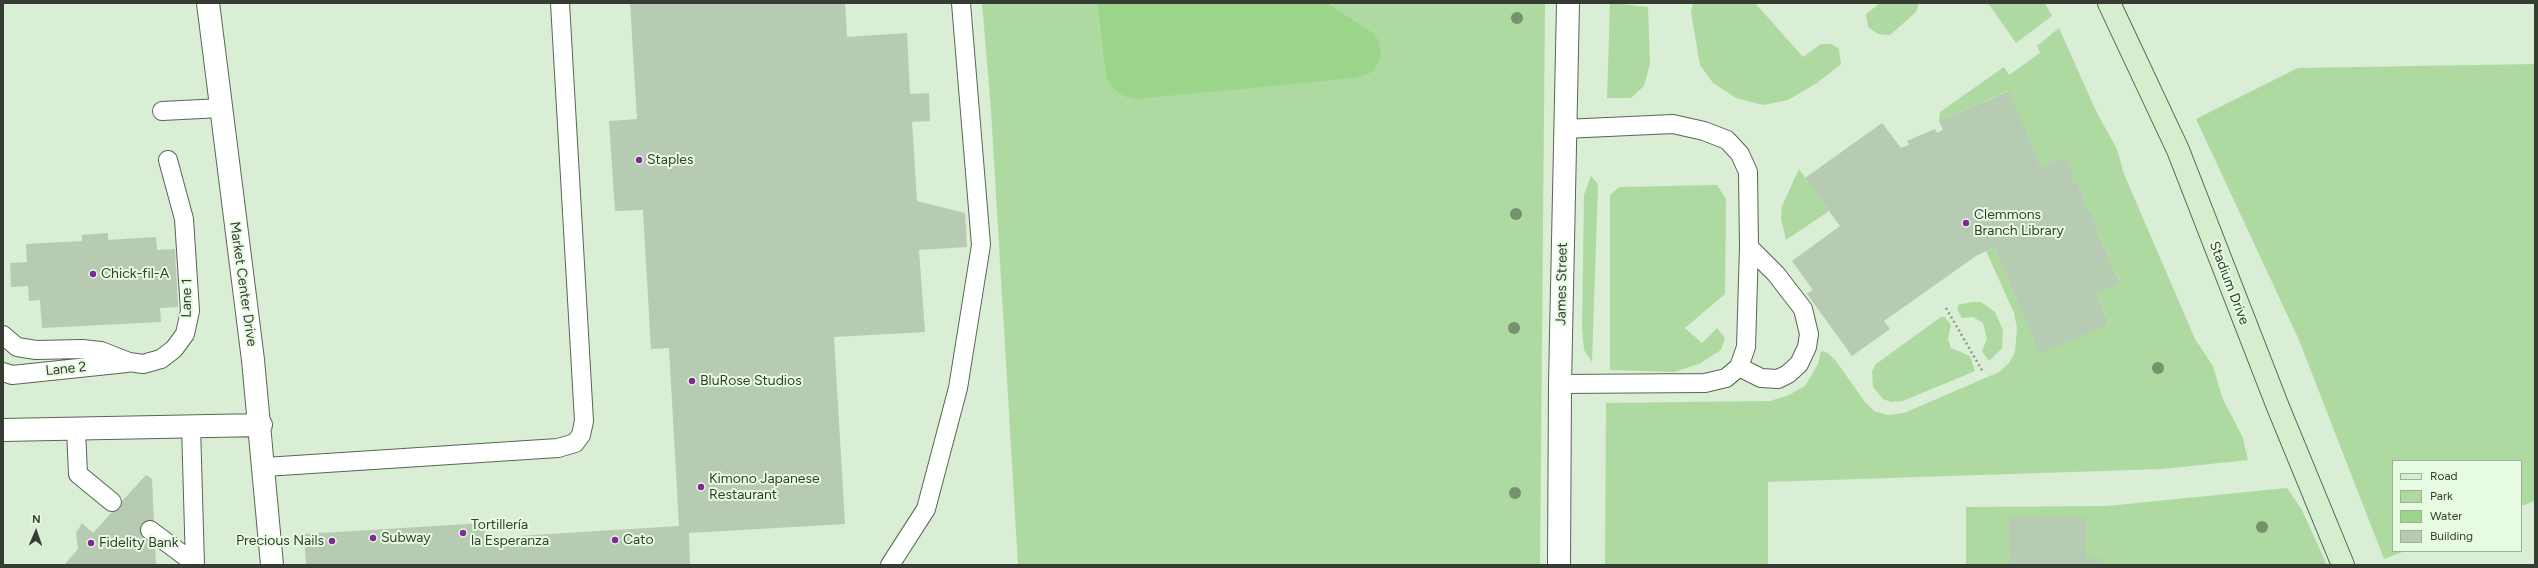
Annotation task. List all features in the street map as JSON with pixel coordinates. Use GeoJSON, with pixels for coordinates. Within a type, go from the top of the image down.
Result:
{"type":"FeatureCollection","features":[{"type":"Feature","properties":{"kind":"street","name":"Market Center Drive"},"geometry":{"type":"LineString","coordinates":[[208,3],[261,425],[272,565]]}},
{"type":"Feature","properties":{"kind":"street","name":"James Street"},"geometry":{"type":"LineString","coordinates":[[1559,565],[1564,129],[1568,3]]}},
{"type":"Feature","properties":{"kind":"street","name":"Stadium Drive"},"geometry":{"type":"LineString","coordinates":[[2110,3],[2178,150],[2278,407],[2343,565]]}},
{"type":"Feature","properties":{"kind":"street"},"geometry":{"type":"LineString","coordinates":[[3,430],[261,425]]}},
{"type":"Feature","properties":{"kind":"lane"},"geometry":{"type":"LineString","coordinates":[[265,467],[558,448],[575,443],[581,435],[584,421],[560,3]]}},
{"type":"Feature","properties":{"kind":"lane"},"geometry":{"type":"LineString","coordinates":[[890,565],[926,509],[958,388],[981,245],[961,3]]}},
{"type":"Feature","properties":{"kind":"lane"},"geometry":{"type":"LineString","coordinates":[[162,111],[221,108]]}},
{"type":"Feature","properties":{"kind":"lane"},"geometry":{"type":"LineString","coordinates":[[1560,384],[1705,383],[1726,378],[1739,367],[1746,347],[1749,247],[1748,172],[1740,154],[1727,140],[1704,131],[1673,124],[1564,129]]}},
{"type":"Feature","properties":{"kind":"lane","name":"Lane 1"},"geometry":{"type":"LineString","coordinates":[[3,335],[17,347],[36,350],[82,349],[101,351],[129,362],[142,364],[161,359],[174,349],[185,334],[190,312],[184,219],[168,160]]}},
{"type":"Feature","properties":{"kind":"lane"},"geometry":{"type":"LineString","coordinates":[[1739,367],[1761,378],[1778,379],[1788,374],[1799,364],[1807,347],[1809,334],[1803,309],[1776,274],[1749,247]]}},
{"type":"Feature","properties":{"kind":"lane","name":"Lane 2"},"geometry":{"type":"LineString","coordinates":[[3,372],[12,375],[129,362]]}},
{"type":"Feature","properties":{"kind":"lane"},"geometry":{"type":"LineString","coordinates":[[191,426],[194,564]]}},
{"type":"Feature","properties":{"kind":"lane"},"geometry":{"type":"LineString","coordinates":[[76,429],[78,474],[112,502]]}},
{"type":"Feature","properties":{"kind":"lane"},"geometry":{"type":"LineString","coordinates":[[150,530],[194,564]]}},
{"type":"Feature","properties":{"kind":"path"},"geometry":{"type":"LineString","coordinates":[[1946,308],[1983,372]]}},
{"type":"Feature","properties":{"kind":"green space"},"geometry":{"type":"Polygon","coordinates":[[[982,3],[1097,3],[1106,78],[1372,32],[1328,3],[1545,3],[1540,565],[1018,565],[991,110],[982,3]]]}},
{"type":"Feature","properties":{"kind":"green space"},"geometry":{"type":"Polygon","coordinates":[[[1610,3],[1648,7],[1650,64],[1644,86],[1631,98],[1607,98],[1610,3]]]}},
{"type":"Feature","properties":{"kind":"green space"},"geometry":{"type":"Polygon","coordinates":[[[1693,3],[1755,3],[1803,57],[1821,44],[1831,44],[1839,49],[1841,64],[1817,83],[1788,100],[1763,105],[1736,98],[1713,83],[1700,65],[1691,12],[1693,3]]]}},
{"type":"Feature","properties":{"kind":"green space"},"geometry":{"type":"Polygon","coordinates":[[[1880,3],[1919,3],[1916,12],[1890,35],[1878,34],[1868,27],[1866,14],[1880,3]]]}},
{"type":"Feature","properties":{"kind":"green space"},"geometry":{"type":"Polygon","coordinates":[[[1988,3],[2045,3],[2052,16],[2016,43],[1988,3]]]}},
{"type":"Feature","properties":{"kind":"green space"},"geometry":{"type":"Polygon","coordinates":[[[2059,28],[2096,111],[2117,149],[2124,174],[2195,339],[2213,366],[2222,397],[2243,438],[2248,460],[2163,469],[1768,482],[1768,565],[1605,565],[1606,403],[1770,401],[1789,395],[1805,386],[1818,364],[1821,351],[1828,353],[1836,361],[1865,402],[1874,411],[1888,415],[1904,413],[1999,372],[2009,363],[2015,352],[2017,328],[2014,313],[1986,251],[1994,247],[2040,353],[2109,324],[2096,293],[2121,282],[2107,257],[2109,257],[2096,231],[2089,209],[2087,210],[2084,204],[2086,203],[2077,183],[2075,184],[2072,178],[2074,176],[2066,156],[2041,167],[2008,91],[1939,121],[1940,112],[2004,67],[2009,75],[2040,53],[2037,46],[2059,28]]]}},
{"type":"Feature","properties":{"kind":"green space"},"geometry":{"type":"Polygon","coordinates":[[[2535,64],[2535,501],[2522,506],[2522,460],[2392,460],[2392,552],[2402,552],[2384,559],[2299,340],[2196,119],[2298,68],[2535,64]]]}},
{"type":"Feature","properties":{"kind":"green space"},"geometry":{"type":"Polygon","coordinates":[[[1799,169],[1829,211],[1786,240],[1781,219],[1782,206],[1799,169]]]}},
{"type":"Feature","properties":{"kind":"green space"},"geometry":{"type":"Polygon","coordinates":[[[1591,176],[1598,184],[1592,362],[1584,350],[1582,328],[1584,195],[1591,176]]]}},
{"type":"Feature","properties":{"kind":"green space"},"geometry":{"type":"Polygon","coordinates":[[[1717,185],[1726,199],[1725,294],[1685,328],[1702,343],[1717,328],[1725,338],[1721,350],[1699,364],[1674,372],[1610,370],[1610,195],[1619,187],[1717,185]]]}},
{"type":"Feature","properties":{"kind":"green space"},"geometry":{"type":"Polygon","coordinates":[[[1981,302],[1995,312],[2003,330],[2002,348],[1989,361],[1982,351],[1987,339],[1983,323],[1973,317],[1962,318],[1957,309],[1958,305],[1981,302]]]}},
{"type":"Feature","properties":{"kind":"green space"},"geometry":{"type":"Polygon","coordinates":[[[1941,317],[1945,317],[1951,325],[1948,339],[1951,348],[1970,356],[1975,371],[1903,401],[1891,402],[1883,399],[1873,387],[1872,371],[1876,364],[1941,317]]]}},
{"type":"Feature","properties":{"kind":"green space"},"geometry":{"type":"Polygon","coordinates":[[[2287,488],[2302,510],[2327,565],[2102,565],[2102,558],[2086,558],[2085,517],[2010,517],[2010,565],[1966,565],[1966,507],[2107,506],[2287,488]]]}},
{"type":"Feature","properties":{"kind":"water"},"geometry":{"type":"Polygon","coordinates":[[[1097,3],[1328,3],[1372,32],[1379,41],[1381,57],[1375,69],[1368,74],[1354,78],[1136,99],[1123,96],[1114,89],[1106,78],[1097,3]]]}},
{"type":"Feature","properties":{"kind":"building"},"geometry":{"type":"Polygon","coordinates":[[[630,3],[845,3],[847,37],[907,33],[910,94],[929,93],[930,121],[912,122],[917,201],[965,213],[967,247],[919,250],[925,332],[834,337],[845,524],[689,533],[690,565],[306,565],[304,534],[484,523],[485,538],[679,526],[669,348],[651,349],[643,210],[615,211],[609,121],[637,119],[630,3]]]}},
{"type":"Feature","properties":{"kind":"building","name":"Clemmons Branch Library"},"geometry":{"type":"Polygon","coordinates":[[[2009,91],[2041,167],[2066,156],[2075,177],[2072,178],[2075,184],[2077,183],[2086,203],[2084,204],[2087,210],[2089,209],[2098,229],[2096,231],[2109,257],[2107,257],[2121,283],[2096,293],[2109,324],[2040,354],[1994,247],[1976,256],[1884,321],[1890,329],[1852,356],[1807,294],[1813,290],[1792,261],[1840,226],[1805,178],[1882,123],[1901,148],[1909,145],[1907,141],[1935,129],[1937,133],[1943,130],[1939,121],[2009,91]]]}},
{"type":"Feature","properties":{"kind":"building","name":"Chick-fil-A"},"geometry":{"type":"Polygon","coordinates":[[[108,233],[108,240],[156,237],[157,250],[175,249],[178,307],[160,308],[161,322],[42,328],[40,300],[29,301],[28,286],[11,287],[10,263],[27,262],[26,244],[82,241],[82,235],[108,233]]]}},
{"type":"Feature","properties":{"kind":"building"},"geometry":{"type":"Polygon","coordinates":[[[146,475],[152,479],[156,565],[64,565],[78,549],[76,533],[82,523],[93,533],[146,475]]]}},
{"type":"Feature","properties":{"kind":"building"},"geometry":{"type":"Polygon","coordinates":[[[2009,517],[2086,517],[2086,558],[2102,558],[2102,565],[2010,565],[2009,517]]]}},
{"type":"Feature","properties":{"kind":"place","name":"Staples"},"geometry":{"type":"Point","coordinates":[639,160]}},
{"type":"Feature","properties":{"kind":"place","name":"Clemmons Branch Library"},"geometry":{"type":"Point","coordinates":[1966,223]}},
{"type":"Feature","properties":{"kind":"place","name":"Chick-fil-A"},"geometry":{"type":"Point","coordinates":[93,274]}},
{"type":"Feature","properties":{"kind":"place","name":"BluRose Studios"},"geometry":{"type":"Point","coordinates":[692,381]}},
{"type":"Feature","properties":{"kind":"place","name":"Kimono Japanese Restaurant"},"geometry":{"type":"Point","coordinates":[701,487]}},
{"type":"Feature","properties":{"kind":"place","name":"Tortillería la Esperanza"},"geometry":{"type":"Point","coordinates":[463,533]}},
{"type":"Feature","properties":{"kind":"place","name":"Subway"},"geometry":{"type":"Point","coordinates":[373,538]}},
{"type":"Feature","properties":{"kind":"place","name":"Cato"},"geometry":{"type":"Point","coordinates":[615,540]}},
{"type":"Feature","properties":{"kind":"place","name":"Precious Nails"},"geometry":{"type":"Point","coordinates":[332,541]}},
{"type":"Feature","properties":{"kind":"place","name":"Fidelity Bank"},"geometry":{"type":"Point","coordinates":[91,543]}}]}
